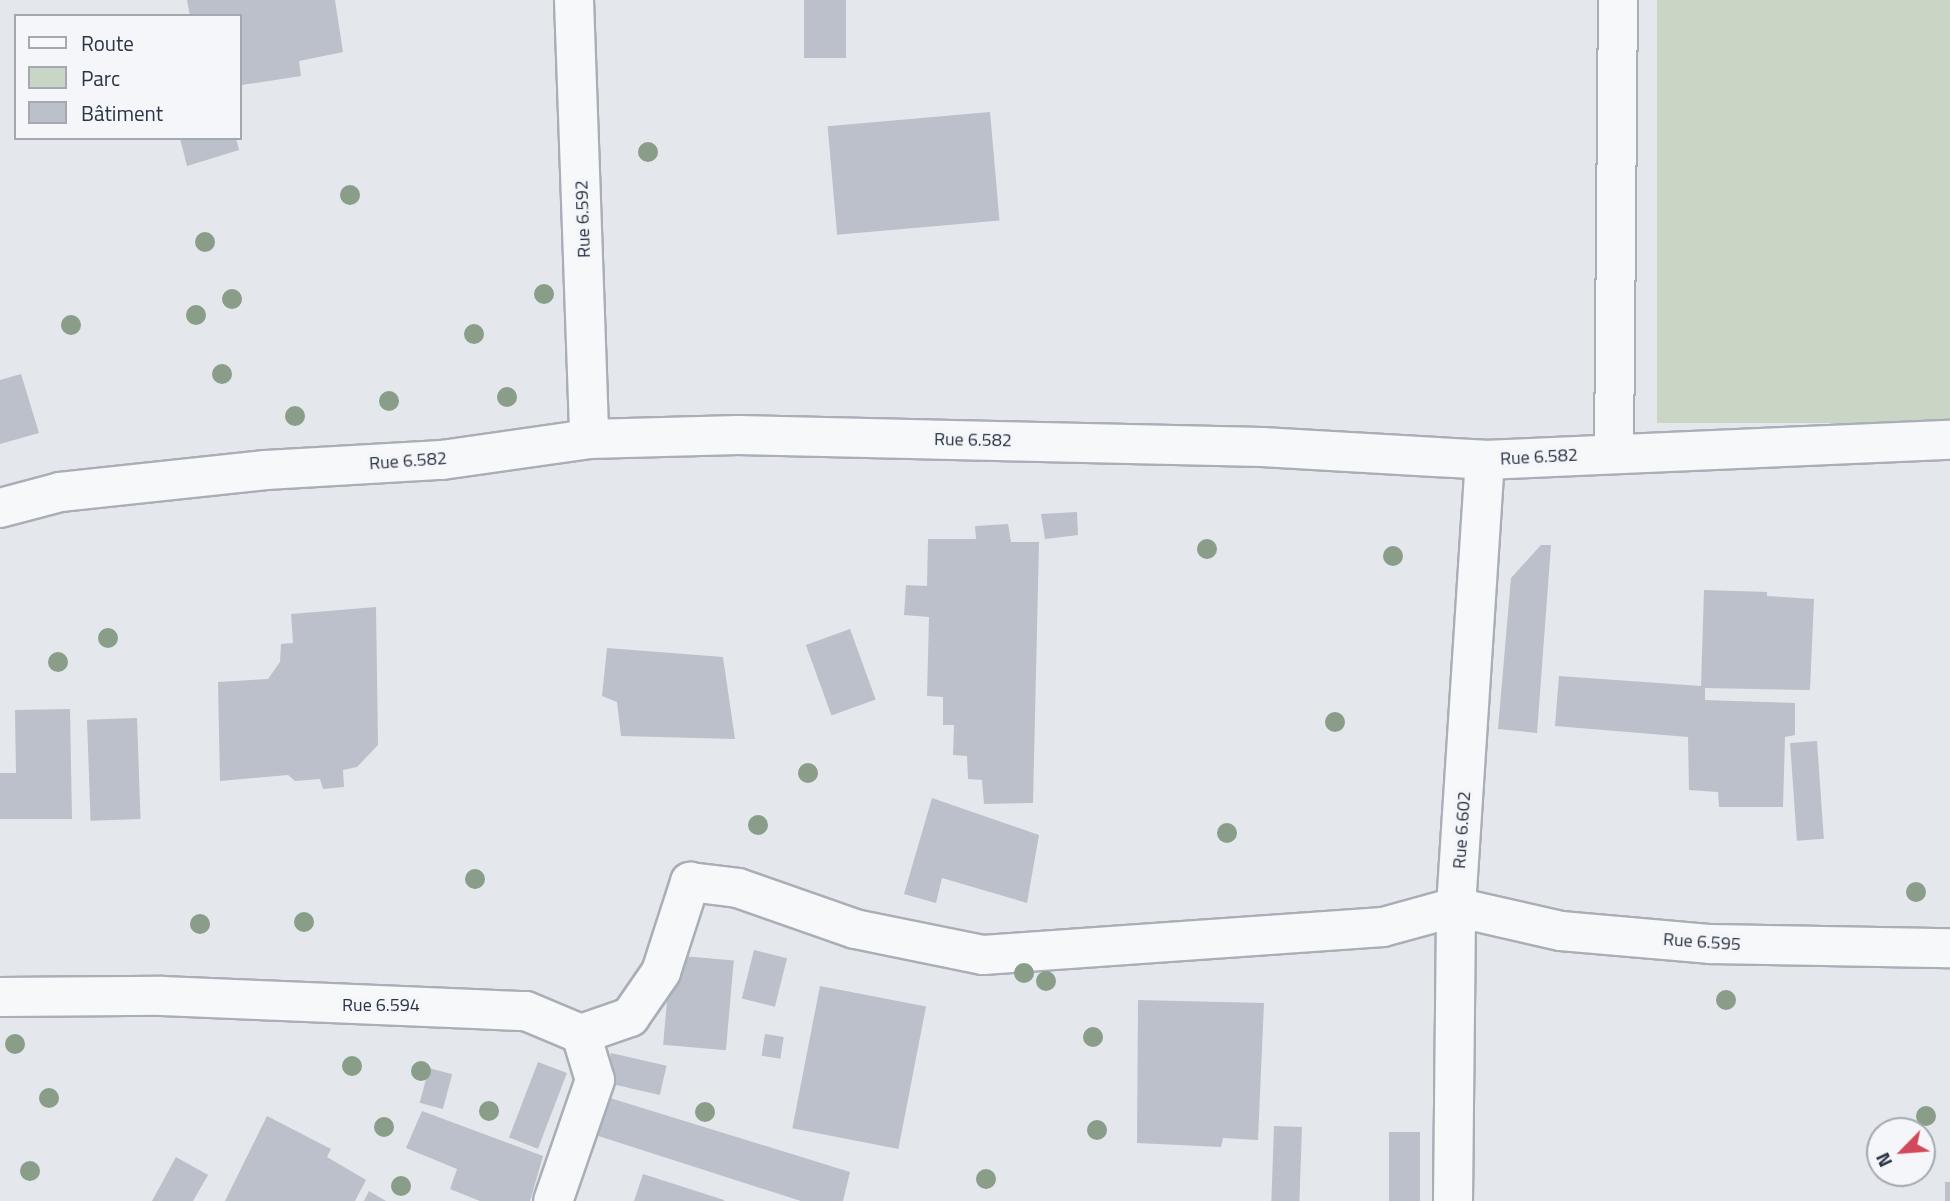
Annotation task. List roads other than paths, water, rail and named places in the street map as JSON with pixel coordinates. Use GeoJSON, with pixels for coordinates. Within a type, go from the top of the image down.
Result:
{"type":"FeatureCollection","features":[{"type":"Feature","properties":{"kind":"street","name":"Rue 6.592"},"geometry":{"type":"LineString","coordinates":[[574,0],[589,439]]}},
{"type":"Feature","properties":{"kind":"street"},"geometry":{"type":"LineString","coordinates":[[1614,453],[1618,0]]}},
{"type":"Feature","properties":{"kind":"street","name":"Rue 6.582"},"geometry":{"type":"LineString","coordinates":[[0,508],[60,492],[266,470],[442,460],[589,439],[738,435],[1235,446],[1485,460],[1950,440]]}},
{"type":"Feature","properties":{"kind":"street","name":"Rue 6.602"},"geometry":{"type":"LineString","coordinates":[[1453,1201],[1456,907],[1485,460]]}},
{"type":"Feature","properties":{"kind":"street"},"geometry":{"type":"LineString","coordinates":[[553,1201],[595,1080],[581,1034],[630,1017],[661,972],[690,882],[738,888],[855,929],[983,955],[1383,927],[1456,907]]}},
{"type":"Feature","properties":{"kind":"street","name":"Rue 6.595"},"geometry":{"type":"LineString","coordinates":[[1456,907],[1561,932],[1711,944],[1950,948]]}},
{"type":"Feature","properties":{"kind":"street","name":"Rue 6.594"},"geometry":{"type":"LineString","coordinates":[[0,997],[162,996],[336,1005],[474,1006],[526,1011],[581,1034]]}}]}
